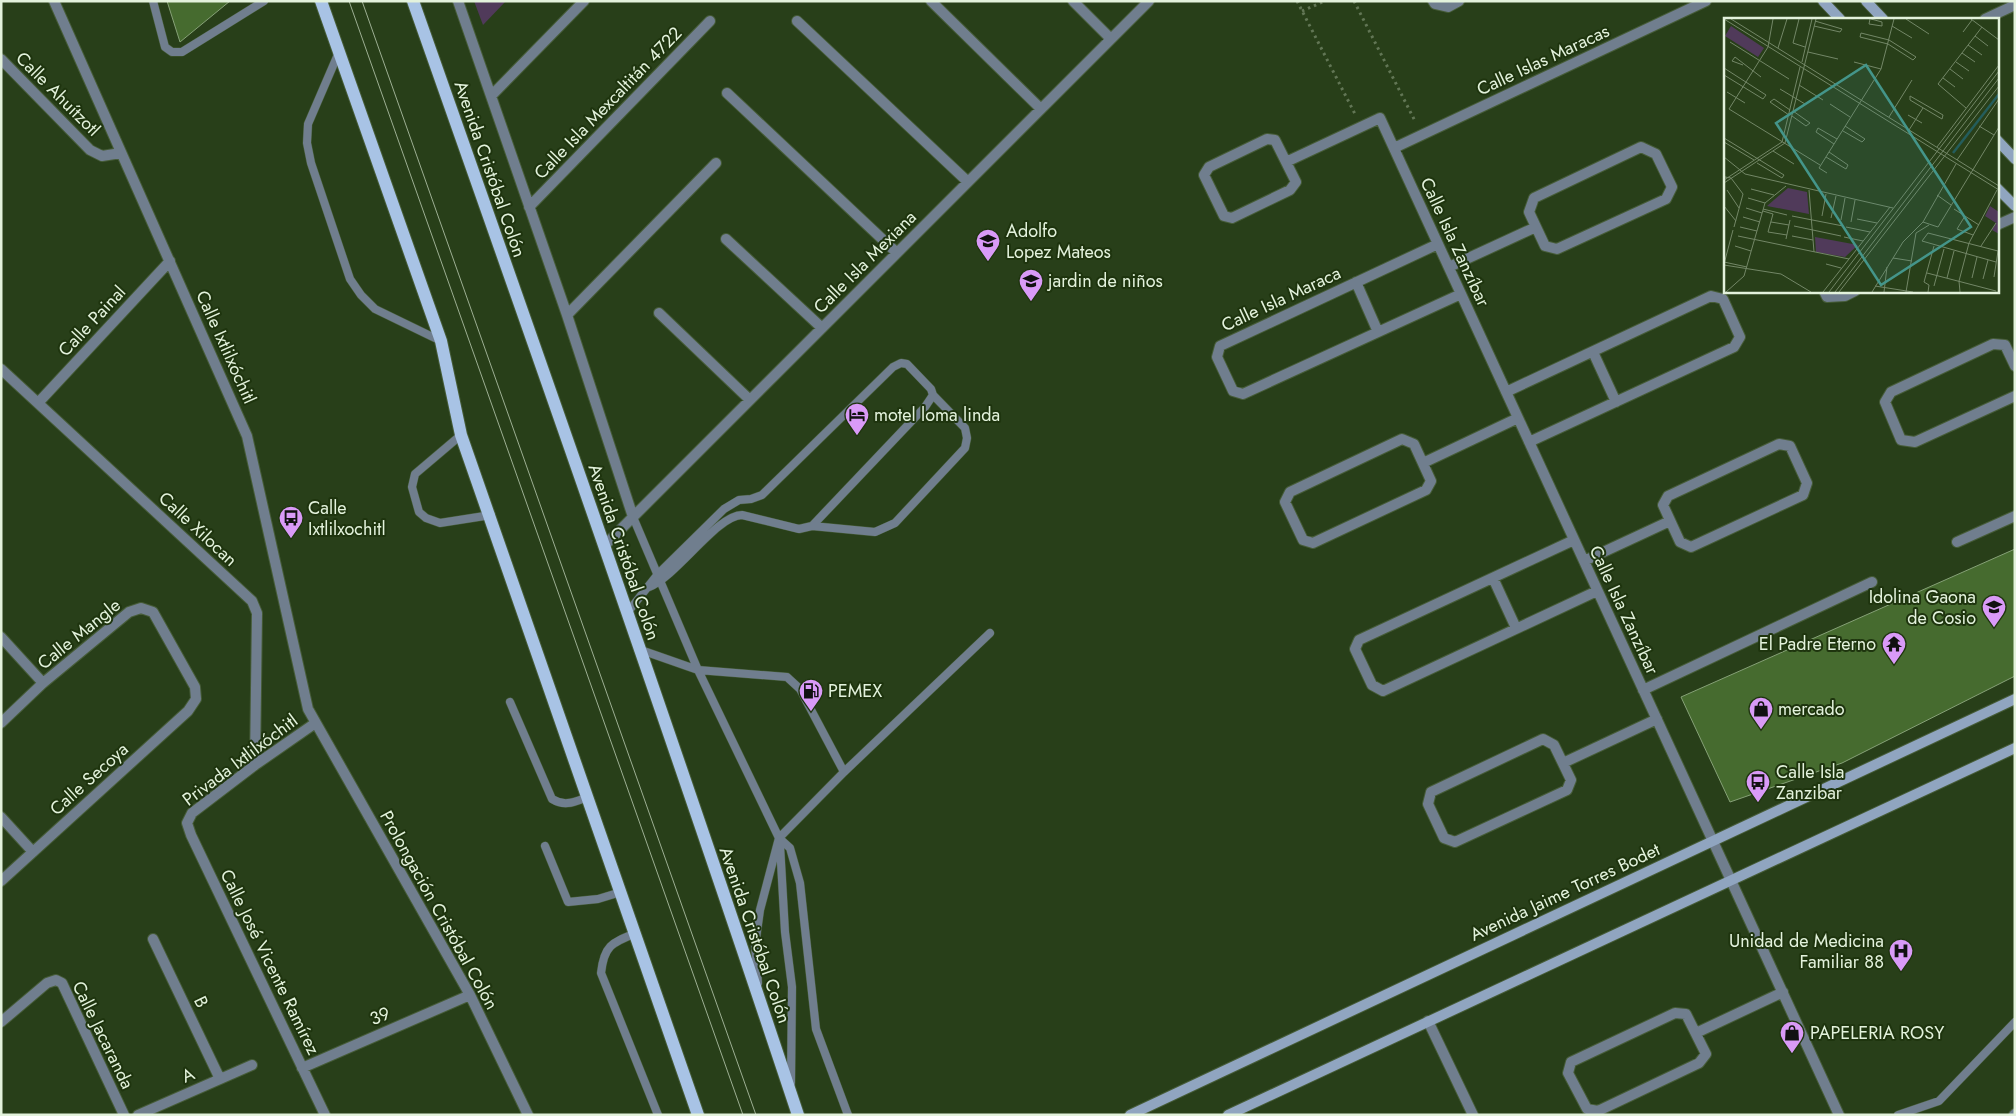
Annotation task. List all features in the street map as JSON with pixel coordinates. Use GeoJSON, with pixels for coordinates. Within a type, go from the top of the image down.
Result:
{"type":"FeatureCollection","features":[{"type":"Feature","properties":{"kind":"main road"},"geometry":{"type":"LineString","coordinates":[[321,1],[441,342],[461,435],[491,516],[698,1115]]}},
{"type":"Feature","properties":{"kind":"main road","name":"Avenida Cristóbal Colón"},"geometry":{"type":"LineString","coordinates":[[412,1],[605,545],[638,649],[798,1115]]}},
{"type":"Feature","properties":{"kind":"street","name":"Calle Ixtlilxóchitl"},"geometry":{"type":"LineString","coordinates":[[54,1],[248,436],[308,709],[314,724]]}},
{"type":"Feature","properties":{"kind":"street"},"geometry":{"type":"LineString","coordinates":[[458,1],[567,315],[633,517]]}},
{"type":"Feature","properties":{"kind":"street"},"geometry":{"type":"LineString","coordinates":[[491,96],[584,1]]}},
{"type":"Feature","properties":{"kind":"street"},"geometry":{"type":"LineString","coordinates":[[931,1],[1041,109]]}},
{"type":"Feature","properties":{"kind":"street"},"geometry":{"type":"LineString","coordinates":[[1072,1],[1111,39]]}},
{"type":"Feature","properties":{"kind":"street","name":"Calle Isla Mexiana"},"geometry":{"type":"LineString","coordinates":[[605,545],[1148,1]]}},
{"type":"Feature","properties":{"kind":"street"},"geometry":{"type":"LineString","coordinates":[[1433,1],[1435,4],[1448,7],[1459,1]]}},
{"type":"Feature","properties":{"kind":"street","name":"Calle Islas Maracas"},"geometry":{"type":"LineString","coordinates":[[1394,148],[1706,1]]}},
{"type":"Feature","properties":{"kind":"street"},"geometry":{"type":"LineString","coordinates":[[1823,1],[1839,18]]}},
{"type":"Feature","properties":{"kind":"street"},"geometry":{"type":"LineString","coordinates":[[1866,1],[1882,18]]}},
{"type":"Feature","properties":{"kind":"street"},"geometry":{"type":"LineString","coordinates":[[1987,18],[2015,5]]}},
{"type":"Feature","properties":{"kind":"street","name":"Calle Isla Mexcaltitán 4722"},"geometry":{"type":"LineString","coordinates":[[530,208],[710,21]]}},
{"type":"Feature","properties":{"kind":"street"},"geometry":{"type":"LineString","coordinates":[[798,21],[968,182]]}},
{"type":"Feature","properties":{"kind":"street","name":"Calle Ahuítzotl"},"geometry":{"type":"LineString","coordinates":[[1,59],[90,150],[102,156],[121,153]]}},
{"type":"Feature","properties":{"kind":"street"},"geometry":{"type":"LineString","coordinates":[[727,93],[897,253]]}},
{"type":"Feature","properties":{"kind":"street","name":"Calle Isla Zanzíbar"},"geometry":{"type":"LineString","coordinates":[[1361,125],[1380,118],[1839,1115]]}},
{"type":"Feature","properties":{"kind":"street"},"geometry":{"type":"LineString","coordinates":[[1286,162],[1361,125]]}},
{"type":"Feature","properties":{"kind":"street"},"geometry":{"type":"LineString","coordinates":[[1268,139],[1275,140],[1286,162],[1296,182],[1290,190],[1232,218],[1224,216],[1204,175],[1209,168],[1268,139]]}},
{"type":"Feature","properties":{"kind":"street"},"geometry":{"type":"LineString","coordinates":[[1998,141],[2015,159]]}},
{"type":"Feature","properties":{"kind":"street"},"geometry":{"type":"LineString","coordinates":[[1641,147],[1656,154],[1672,188],[1666,199],[1557,249],[1545,246],[1536,227],[1530,212],[1534,198],[1641,147]]}},
{"type":"Feature","properties":{"kind":"street"},"geometry":{"type":"LineString","coordinates":[[567,315],[716,163]]}},
{"type":"Feature","properties":{"kind":"street"},"geometry":{"type":"LineString","coordinates":[[1998,189],[2015,206]]}},
{"type":"Feature","properties":{"kind":"street"},"geometry":{"type":"LineString","coordinates":[[1998,225],[2015,217]]}},
{"type":"Feature","properties":{"kind":"street"},"geometry":{"type":"LineString","coordinates":[[1449,267],[1536,227]]}},
{"type":"Feature","properties":{"kind":"street"},"geometry":{"type":"LineString","coordinates":[[726,239],[822,328]]}},
{"type":"Feature","properties":{"kind":"street","name":"Calle Isla Maraca"},"geometry":{"type":"LineString","coordinates":[[1438,244],[1220,346],[1217,357],[1233,391],[1244,394],[1461,294]]}},
{"type":"Feature","properties":{"kind":"street","name":"Calle Painal"},"geometry":{"type":"LineString","coordinates":[[38,403],[170,261]]}},
{"type":"Feature","properties":{"kind":"street"},"geometry":{"type":"LineString","coordinates":[[1356,282],[1378,332]]}},
{"type":"Feature","properties":{"kind":"street"},"geometry":{"type":"LineString","coordinates":[[1824,292],[1827,297],[1845,296],[1853,292]]}},
{"type":"Feature","properties":{"kind":"street"},"geometry":{"type":"LineString","coordinates":[[1506,392],[1711,296],[1723,299],[1740,337],[1734,347],[1529,442]]}},
{"type":"Feature","properties":{"kind":"street"},"geometry":{"type":"LineString","coordinates":[[659,313],[750,400]]}},
{"type":"Feature","properties":{"kind":"street"},"geometry":{"type":"LineString","coordinates":[[2014,363],[2005,345],[1993,344],[1891,392],[1885,402],[1901,440],[1915,442],[2015,396]]}},
{"type":"Feature","properties":{"kind":"street"},"geometry":{"type":"LineString","coordinates":[[1593,352],[1616,402]]}},
{"type":"Feature","properties":{"kind":"street","name":"Calle Xilocan"},"geometry":{"type":"LineString","coordinates":[[1,369],[252,601],[257,613],[255,765]]}},
{"type":"Feature","properties":{"kind":"street"},"geometry":{"type":"LineString","coordinates":[[1423,463],[1518,418]]}},
{"type":"Feature","properties":{"kind":"street"},"geometry":{"type":"LineString","coordinates":[[1402,439],[1414,444],[1423,463],[1431,481],[1426,490],[1313,543],[1303,540],[1285,502],[1290,492],[1402,439]]}},
{"type":"Feature","properties":{"kind":"street"},"geometry":{"type":"LineString","coordinates":[[1779,444],[1790,446],[1807,483],[1803,495],[1692,547],[1680,542],[1670,521],[1663,505],[1668,496],[1779,444]]}},
{"type":"Feature","properties":{"kind":"street"},"geometry":{"type":"LineString","coordinates":[[1957,542],[2015,516]]}},
{"type":"Feature","properties":{"kind":"street"},"geometry":{"type":"LineString","coordinates":[[1584,561],[1670,521]]}},
{"type":"Feature","properties":{"kind":"street"},"geometry":{"type":"LineString","coordinates":[[1574,540],[1359,640],[1355,649],[1372,685],[1383,691],[1597,590]]}},
{"type":"Feature","properties":{"kind":"street"},"geometry":{"type":"LineString","coordinates":[[1493,578],[1516,628]]}},
{"type":"Feature","properties":{"kind":"street"},"geometry":{"type":"LineString","coordinates":[[1643,690],[1872,582]]}},
{"type":"Feature","properties":{"kind":"street","name":"Calle Mangle"},"geometry":{"type":"LineString","coordinates":[[1,722],[129,612],[141,608],[153,612],[195,687],[196,699]]}},
{"type":"Feature","properties":{"kind":"street"},"geometry":{"type":"LineString","coordinates":[[1,637],[43,684]]}},
{"type":"Feature","properties":{"kind":"street","name":"Calle Secoya"},"geometry":{"type":"LineString","coordinates":[[1,881],[188,711],[196,699]]}},
{"type":"Feature","properties":{"kind":"street","name":"Avenida Jaime Torres Bodet"},"geometry":{"type":"LineString","coordinates":[[1130,1115],[2015,699]]}},
{"type":"Feature","properties":{"kind":"street"},"geometry":{"type":"LineString","coordinates":[[1563,763],[1657,719]]}},
{"type":"Feature","properties":{"kind":"street","name":"Privada Ixtlilxóchitl"},"geometry":{"type":"LineString","coordinates":[[187,823],[192,814],[255,765],[314,724]]}},
{"type":"Feature","properties":{"kind":"street","name":"Prolongación Cristóbal Colón"},"geometry":{"type":"LineString","coordinates":[[314,724],[470,995],[528,1115]]}},
{"type":"Feature","properties":{"kind":"street"},"geometry":{"type":"LineString","coordinates":[[1543,739],[1554,744],[1563,763],[1571,780],[1567,790],[1455,842],[1444,838],[1428,804],[1431,792],[1543,739]]}},
{"type":"Feature","properties":{"kind":"street"},"geometry":{"type":"LineString","coordinates":[[1228,1115],[2015,748]]}},
{"type":"Feature","properties":{"kind":"street"},"geometry":{"type":"LineString","coordinates":[[1,817],[33,852]]}},
{"type":"Feature","properties":{"kind":"street","name":"Calle José Vicente Ramírez"},"geometry":{"type":"LineString","coordinates":[[187,823],[190,835],[325,1115]]}},
{"type":"Feature","properties":{"kind":"street","name":"B"},"geometry":{"type":"LineString","coordinates":[[153,939],[220,1079]]}},
{"type":"Feature","properties":{"kind":"street","name":"Calle Jacaranda"},"geometry":{"type":"LineString","coordinates":[[1,1022],[46,983],[56,980],[62,983],[124,1115]]}},
{"type":"Feature","properties":{"kind":"street"},"geometry":{"type":"LineString","coordinates":[[1696,1033],[1783,992]]}},
{"type":"Feature","properties":{"kind":"street","name":"39"},"geometry":{"type":"LineString","coordinates":[[302,1068],[470,995]]}},
{"type":"Feature","properties":{"kind":"street"},"geometry":{"type":"LineString","coordinates":[[1675,1013],[1686,1014],[1696,1033],[1706,1054],[1700,1063],[1598,1111],[1587,1109],[1568,1073],[1571,1062],[1675,1013]]}},
{"type":"Feature","properties":{"kind":"street"},"geometry":{"type":"LineString","coordinates":[[1428,1021],[1473,1115]]}},
{"type":"Feature","properties":{"kind":"street","name":"A"},"geometry":{"type":"LineString","coordinates":[[138,1115],[252,1065]]}},
{"type":"Feature","properties":{"kind":"lane"},"geometry":{"type":"LineString","coordinates":[[153,1],[165,47],[182,52],[264,1]]}},
{"type":"Feature","properties":{"kind":"lane"},"geometry":{"type":"LineString","coordinates":[[339,52],[308,124],[307,144],[311,163],[350,279],[374,309],[441,342]]}},
{"type":"Feature","properties":{"kind":"lane"},"geometry":{"type":"LineString","coordinates":[[626,613],[649,587],[660,578],[699,545],[734,516],[742,515],[799,530],[812,526],[875,532],[895,523],[965,448],[967,438],[965,428],[933,395],[931,389],[909,365],[901,363],[893,367],[762,495],[752,499],[739,500],[724,509],[660,578]]}},
{"type":"Feature","properties":{"kind":"lane"},"geometry":{"type":"LineString","coordinates":[[812,526],[925,407],[933,395]]}},
{"type":"Feature","properties":{"kind":"lane"},"geometry":{"type":"LineString","coordinates":[[461,435],[415,474],[412,487],[419,512],[426,518],[440,523],[491,516]]}},
{"type":"Feature","properties":{"kind":"lane"},"geometry":{"type":"LineString","coordinates":[[633,517],[698,670],[779,838],[792,987],[791,1094]]}},
{"type":"Feature","properties":{"kind":"lane"},"geometry":{"type":"LineString","coordinates":[[760,1002],[755,946],[760,910],[779,838],[844,772],[990,633]]}},
{"type":"Feature","properties":{"kind":"lane"},"geometry":{"type":"LineString","coordinates":[[638,649],[698,670],[782,675],[792,680],[800,689],[844,772]]}},
{"type":"Feature","properties":{"kind":"lane"},"geometry":{"type":"LineString","coordinates":[[510,702],[552,799],[560,804],[571,803],[588,796]]}},
{"type":"Feature","properties":{"kind":"lane"},"geometry":{"type":"LineString","coordinates":[[779,838],[790,848],[800,883],[816,1029],[848,1115]]}},
{"type":"Feature","properties":{"kind":"lane"},"geometry":{"type":"LineString","coordinates":[[545,846],[568,902],[598,899],[621,892]]}},
{"type":"Feature","properties":{"kind":"lane"},"geometry":{"type":"LineString","coordinates":[[636,933],[615,941],[604,954],[602,974],[658,1115]]}},
{"type":"Feature","properties":{"kind":"lane"},"geometry":{"type":"LineString","coordinates":[[1898,1115],[1940,1101],[2015,1022]]}},
{"type":"Feature","properties":{"kind":"path"},"geometry":{"type":"LineString","coordinates":[[1297,1],[1361,125]]}},
{"type":"Feature","properties":{"kind":"path"},"geometry":{"type":"LineString","coordinates":[[1302,11],[1325,1]]}},
{"type":"Feature","properties":{"kind":"path"},"geometry":{"type":"LineString","coordinates":[[1354,1],[1415,121]]}},
{"type":"Feature","properties":{"kind":"shaded area"},"geometry":{"type":"Polygon","coordinates":[[[474,1],[506,1],[483,25],[474,1]]]}},
{"type":"Feature","properties":{"kind":"building"},"geometry":{"type":"Polygon","coordinates":[[[167,1],[230,1],[180,42],[167,1]]]}},
{"type":"Feature","properties":{"kind":"building"},"geometry":{"type":"Polygon","coordinates":[[[2015,549],[2015,676],[1842,763],[1730,802],[1681,697],[2015,549]]]}},
{"type":"Feature","properties":{"kind":"tram line"},"geometry":{"type":"LineString","coordinates":[[349,1],[743,1115]]}},
{"type":"Feature","properties":{"kind":"tram line"},"geometry":{"type":"LineString","coordinates":[[362,1],[756,1115]]}},
{"type":"Feature","properties":{"kind":"place","name":"Adolfo Lopez Mateos"},"geometry":{"type":"Point","coordinates":[988,262]}},
{"type":"Feature","properties":{"kind":"place","name":"jardin de niños"},"geometry":{"type":"Point","coordinates":[1031,302]}},
{"type":"Feature","properties":{"kind":"place","name":"motel loma linda"},"geometry":{"type":"Point","coordinates":[857,436]}},
{"type":"Feature","properties":{"kind":"place","name":"Calle Ixtlilxochitl"},"geometry":{"type":"Point","coordinates":[291,539]}},
{"type":"Feature","properties":{"kind":"place","name":"Idolina Gaona de Cosio"},"geometry":{"type":"Point","coordinates":[1994,628]}},
{"type":"Feature","properties":{"kind":"place","name":"El Padre Eterno"},"geometry":{"type":"Point","coordinates":[1894,665]}},
{"type":"Feature","properties":{"kind":"place","name":"PEMEX"},"geometry":{"type":"Point","coordinates":[811,712]}},
{"type":"Feature","properties":{"kind":"place","name":"mercado"},"geometry":{"type":"Point","coordinates":[1761,730]}},
{"type":"Feature","properties":{"kind":"place","name":"Calle Isla Zanzibar"},"geometry":{"type":"Point","coordinates":[1758,803]}},
{"type":"Feature","properties":{"kind":"place","name":"Unidad de Medicina Familiar 88"},"geometry":{"type":"Point","coordinates":[1901,972]}},
{"type":"Feature","properties":{"kind":"place","name":"PAPELERIA ROSY"},"geometry":{"type":"Point","coordinates":[1792,1054]}}]}
